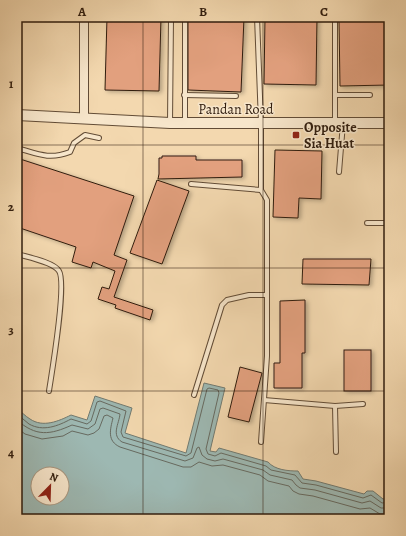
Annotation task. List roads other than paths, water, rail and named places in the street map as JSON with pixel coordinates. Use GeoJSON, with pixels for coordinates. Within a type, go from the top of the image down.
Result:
{"type":"FeatureCollection","features":[{"type":"Feature","properties":{"kind":"street"},"geometry":{"type":"LineString","coordinates":[[84,17],[84,118]]}},
{"type":"Feature","properties":{"kind":"street","name":"Pandan Road"},"geometry":{"type":"LineString","coordinates":[[17,115],[170,124],[389,123]]}},
{"type":"Feature","properties":{"kind":"lane"},"geometry":{"type":"LineString","coordinates":[[170,124],[172,17]]}},
{"type":"Feature","properties":{"kind":"lane"},"geometry":{"type":"LineString","coordinates":[[257,17],[261,123],[261,190],[267,200],[267,356],[261,442]]}},
{"type":"Feature","properties":{"kind":"lane"},"geometry":{"type":"LineString","coordinates":[[335,17],[335,96],[339,123],[339,172]]}},
{"type":"Feature","properties":{"kind":"lane"},"geometry":{"type":"LineString","coordinates":[[184,21],[185,124]]}},
{"type":"Feature","properties":{"kind":"lane"},"geometry":{"type":"LineString","coordinates":[[184,95],[236,96]]}},
{"type":"Feature","properties":{"kind":"lane"},"geometry":{"type":"LineString","coordinates":[[335,96],[370,95]]}},
{"type":"Feature","properties":{"kind":"lane"},"geometry":{"type":"LineString","coordinates":[[17,148],[45,156],[59,156],[70,152],[74,143],[85,135],[99,138]]}},
{"type":"Feature","properties":{"kind":"lane"},"geometry":{"type":"LineString","coordinates":[[191,184],[261,190]]}},
{"type":"Feature","properties":{"kind":"lane"},"geometry":{"type":"LineString","coordinates":[[367,223],[389,223]]}},
{"type":"Feature","properties":{"kind":"lane"},"geometry":{"type":"LineString","coordinates":[[17,254],[54,265],[60,272],[62,291],[49,391]]}},
{"type":"Feature","properties":{"kind":"lane"},"geometry":{"type":"LineString","coordinates":[[194,394],[222,305],[227,300],[249,295],[267,295]]}},
{"type":"Feature","properties":{"kind":"lane"},"geometry":{"type":"LineString","coordinates":[[389,317],[389,350]]}},
{"type":"Feature","properties":{"kind":"lane"},"geometry":{"type":"LineString","coordinates":[[264,400],[335,406],[363,404]]}},
{"type":"Feature","properties":{"kind":"lane"},"geometry":{"type":"LineString","coordinates":[[335,406],[336,452]]}},
{"type":"Feature","properties":{"kind":"water"},"geometry":{"type":"Polygon","coordinates":[[[204,383],[225,388],[210,451],[216,452],[219,448],[268,462],[274,467],[298,471],[303,479],[364,494],[367,491],[373,491],[383,499],[389,498],[389,519],[17,519],[17,409],[30,419],[40,423],[51,423],[71,415],[87,420],[95,396],[132,408],[125,433],[186,453],[204,383]]]}},
{"type":"Feature","properties":{"kind":"place","name":"Opposite Sia Huat"},"geometry":{"type":"Point","coordinates":[296,135]}}]}
